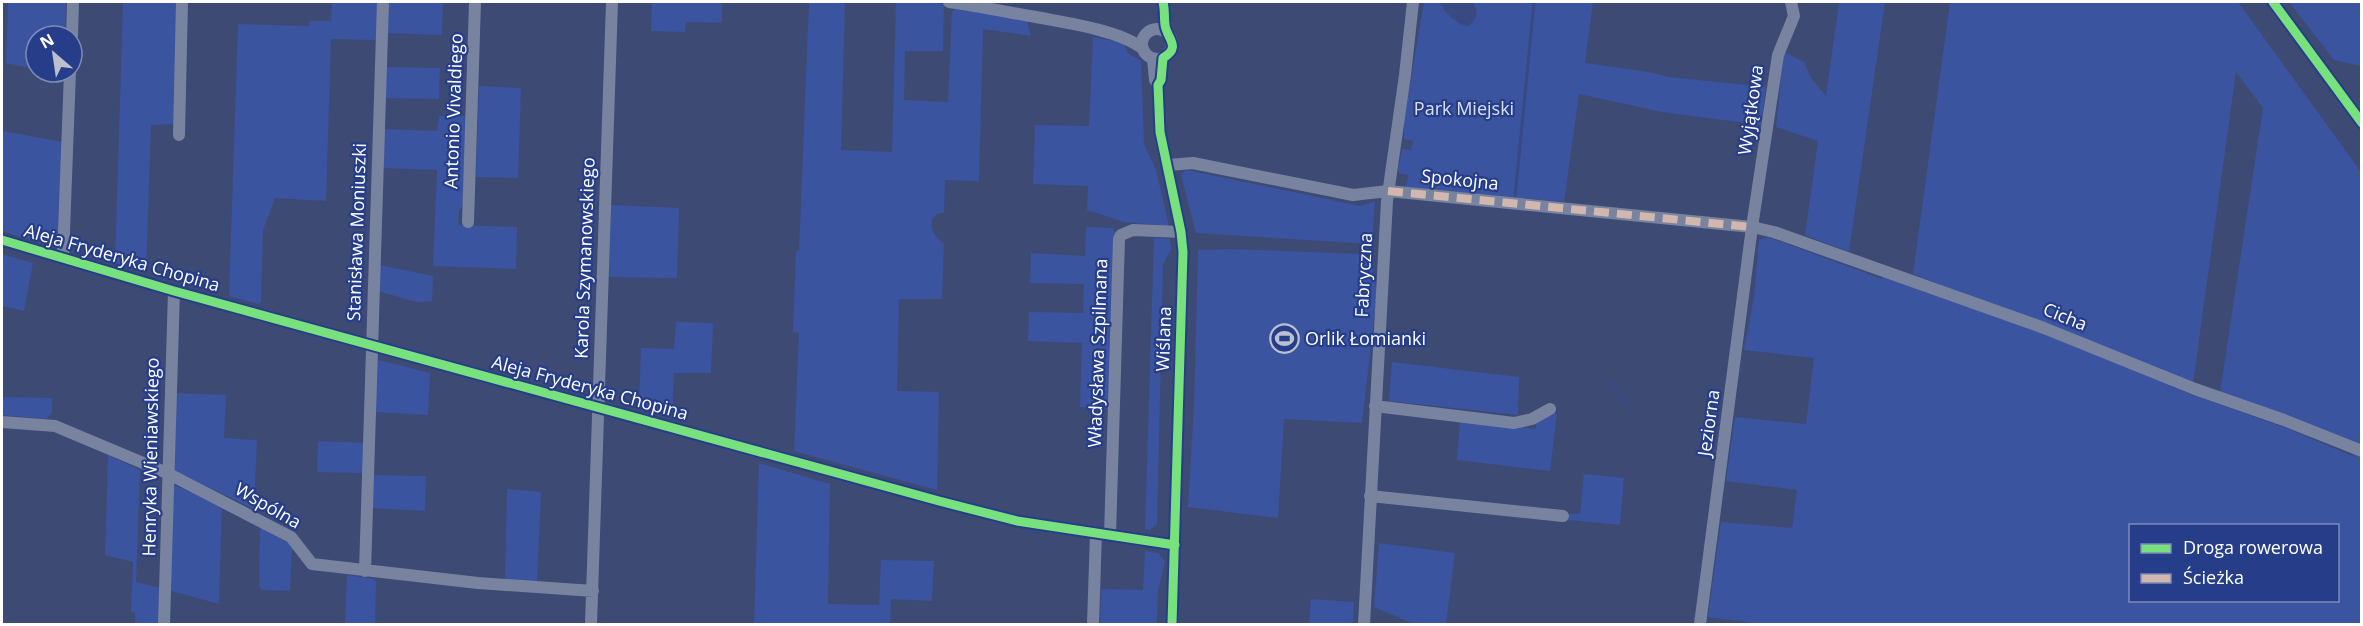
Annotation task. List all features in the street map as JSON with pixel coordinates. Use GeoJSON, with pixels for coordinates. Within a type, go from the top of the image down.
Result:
{"type":"FeatureCollection","features":[{"type":"Feature","properties":{"kind":"street"},"geometry":{"type":"LineString","coordinates":[[72,24],[73,2]]}},
{"type":"Feature","properties":{"kind":"street"},"geometry":{"type":"LineString","coordinates":[[179,135],[182,2]]}},
{"type":"Feature","properties":{"kind":"street","name":"Stanisława Moniuszki"},"geometry":{"type":"LineString","coordinates":[[365,571],[383,2]]}},
{"type":"Feature","properties":{"kind":"street","name":"Antonio Vivaldiego"},"geometry":{"type":"LineString","coordinates":[[468,222],[475,2]]}},
{"type":"Feature","properties":{"kind":"street","name":"Karola Szymanowskiego"},"geometry":{"type":"LineString","coordinates":[[591,624],[612,2]]}},
{"type":"Feature","properties":{"kind":"street"},"geometry":{"type":"LineString","coordinates":[[949,2],[1066,22],[1114,34],[1136,36],[1156,31],[1170,35],[1173,46],[1171,52],[1158,59],[1148,57],[1135,43],[1114,34]]}},
{"type":"Feature","properties":{"kind":"street"},"geometry":{"type":"LineString","coordinates":[[1156,31],[1161,2]]}},
{"type":"Feature","properties":{"kind":"street","name":"Fabryczna"},"geometry":{"type":"LineString","coordinates":[[1364,624],[1388,191],[1413,2]]}},
{"type":"Feature","properties":{"kind":"street","name":"Wyjątkowa"},"geometry":{"type":"LineString","coordinates":[[1752,227],[1778,55],[1794,16],[1791,2]]}},
{"type":"Feature","properties":{"kind":"street"},"geometry":{"type":"LineString","coordinates":[[1142,48],[1143,38],[1156,31]]}},
{"type":"Feature","properties":{"kind":"street","name":"Wiślana"},"geometry":{"type":"LineString","coordinates":[[1158,59],[1155,80],[1158,86],[1160,132],[1184,252],[1173,624]]}},
{"type":"Feature","properties":{"kind":"street"},"geometry":{"type":"LineString","coordinates":[[63,258],[70,84]]}},
{"type":"Feature","properties":{"kind":"street","name":"Spokojna"},"geometry":{"type":"LineString","coordinates":[[1168,165],[1193,163],[1353,195],[1388,191],[1752,227]]}},
{"type":"Feature","properties":{"kind":"street","name":"Cicha"},"geometry":{"type":"LineString","coordinates":[[1752,227],[1826,250],[2036,325],[2195,389],[2284,420],[2361,451]]}},
{"type":"Feature","properties":{"kind":"street","name":"Jeziorna"},"geometry":{"type":"LineString","coordinates":[[1700,624],[1752,227]]}},
{"type":"Feature","properties":{"kind":"street","name":"Władysława Szpilmana"},"geometry":{"type":"LineString","coordinates":[[1110,535],[1119,238],[1134,230],[1181,232]]}},
{"type":"Feature","properties":{"kind":"street","name":"Aleja Fryderyka Chopina"},"geometry":{"type":"LineString","coordinates":[[2,240],[174,291],[950,504],[1017,521],[1175,545]]}},
{"type":"Feature","properties":{"kind":"street","name":"Henryka Wieniawskiego"},"geometry":{"type":"LineString","coordinates":[[164,624],[174,291]]}},
{"type":"Feature","properties":{"kind":"street"},"geometry":{"type":"LineString","coordinates":[[1375,406],[1514,423],[1532,419],[1550,410]]}},
{"type":"Feature","properties":{"kind":"street","name":"Wspólna"},"geometry":{"type":"LineString","coordinates":[[2,422],[55,426],[167,473],[291,537],[312,564],[469,582],[593,591]]}},
{"type":"Feature","properties":{"kind":"street"},"geometry":{"type":"LineString","coordinates":[[1370,496],[1563,516]]}},
{"type":"Feature","properties":{"kind":"street"},"geometry":{"type":"LineString","coordinates":[[1093,624],[1096,533]]}},
{"type":"Feature","properties":{"kind":"green space"},"geometry":{"type":"Polygon","coordinates":[[[8,2],[66,2],[65,24],[24,24],[24,67],[6,63],[8,2]]]}},
{"type":"Feature","properties":{"kind":"green space"},"geometry":{"type":"Polygon","coordinates":[[[123,2],[178,2],[174,124],[151,125],[146,273],[115,264],[123,2]]]}},
{"type":"Feature","properties":{"kind":"green space"},"geometry":{"type":"Polygon","coordinates":[[[332,2],[378,2],[377,40],[331,39],[326,201],[275,198],[263,230],[261,302],[258,304],[229,296],[238,24],[309,26],[309,21],[331,21],[332,2]]]}},
{"type":"Feature","properties":{"kind":"green space"},"geometry":{"type":"Polygon","coordinates":[[[387,2],[443,2],[442,35],[386,33],[387,2]]]}},
{"type":"Feature","properties":{"kind":"green space"},"geometry":{"type":"Polygon","coordinates":[[[652,2],[722,2],[722,23],[686,22],[685,32],[651,31],[652,2]]]}},
{"type":"Feature","properties":{"kind":"green space"},"geometry":{"type":"Polygon","coordinates":[[[809,2],[845,2],[841,150],[892,152],[896,2],[944,4],[943,51],[905,51],[904,100],[948,102],[952,12],[956,8],[1027,20],[1031,36],[983,29],[979,181],[945,180],[944,213],[937,214],[932,219],[934,233],[944,244],[942,299],[899,299],[897,391],[939,392],[937,490],[794,451],[799,333],[793,332],[796,251],[799,251],[809,2]]]}},
{"type":"Feature","properties":{"kind":"green space","name":"Park Miejski"},"geometry":{"type":"Polygon","coordinates":[[[1424,2],[1593,2],[1585,63],[1669,77],[1766,87],[1761,125],[1662,112],[1579,94],[1564,202],[1406,187],[1409,175],[1400,174],[1398,170],[1402,149],[1411,150],[1413,141],[1404,139],[1404,121],[1424,2]]]}},
{"type":"Feature","properties":{"kind":"green space"},"geometry":{"type":"Polygon","coordinates":[[[1839,2],[1885,2],[1849,252],[1805,235],[1818,141],[1776,127],[1784,52],[1804,62],[1811,78],[1826,96],[1839,2]]]}},
{"type":"Feature","properties":{"kind":"green space"},"geometry":{"type":"Polygon","coordinates":[[[1950,2],[2238,2],[2361,172],[2361,624],[1762,624],[1708,617],[1721,522],[1792,528],[1797,490],[1726,481],[1735,417],[1806,424],[1814,358],[1744,350],[1754,297],[1759,240],[1768,237],[1882,279],[1883,274],[2120,362],[2190,394],[2286,428],[2355,457],[2340,437],[2220,393],[2263,108],[2236,72],[2193,383],[2124,354],[1913,274],[1950,2]]]}},
{"type":"Feature","properties":{"kind":"green space"},"geometry":{"type":"Polygon","coordinates":[[[2289,2],[2361,2],[2361,66],[2334,60],[2289,2]]]}},
{"type":"Feature","properties":{"kind":"green space"},"geometry":{"type":"Polygon","coordinates":[[[1093,37],[1124,43],[1128,53],[1141,61],[1144,144],[1156,170],[1169,226],[1124,222],[1087,210],[1088,186],[1033,184],[1035,125],[1089,126],[1093,37]]]}},
{"type":"Feature","properties":{"kind":"green space"},"geometry":{"type":"Polygon","coordinates":[[[385,67],[440,68],[439,99],[384,98],[385,67]]]}},
{"type":"Feature","properties":{"kind":"green space"},"geometry":{"type":"Polygon","coordinates":[[[479,86],[521,88],[518,178],[476,177],[479,86]]]}},
{"type":"Feature","properties":{"kind":"green space"},"geometry":{"type":"Polygon","coordinates":[[[439,116],[467,116],[463,205],[459,211],[458,225],[517,227],[516,269],[433,266],[437,170],[381,168],[383,129],[437,131],[439,116]]]}},
{"type":"Feature","properties":{"kind":"green space"},"geometry":{"type":"Polygon","coordinates":[[[3,131],[63,142],[59,249],[2,231],[3,131]]]}},
{"type":"Feature","properties":{"kind":"green space"},"geometry":{"type":"Polygon","coordinates":[[[1186,170],[1361,206],[1375,201],[1372,244],[1196,233],[1181,175],[1186,170]]]}},
{"type":"Feature","properties":{"kind":"green space"},"geometry":{"type":"Polygon","coordinates":[[[611,205],[679,208],[677,278],[609,277],[611,205]]]}},
{"type":"Feature","properties":{"kind":"green space"},"geometry":{"type":"Polygon","coordinates":[[[1086,227],[1113,228],[1116,236],[1110,409],[1080,407],[1082,343],[1028,341],[1029,312],[1083,313],[1084,284],[1030,283],[1031,253],[1085,256],[1086,227]]]}},
{"type":"Feature","properties":{"kind":"green space"},"geometry":{"type":"Polygon","coordinates":[[[1154,238],[1170,239],[1171,250],[1163,264],[1157,524],[1150,530],[1145,529],[1154,238]]]}},
{"type":"Feature","properties":{"kind":"green space","name":"Orlik Łomianki"},"geometry":{"type":"Polygon","coordinates":[[[1198,250],[1364,254],[1371,258],[1377,293],[1362,423],[1284,419],[1278,518],[1188,507],[1194,406],[1198,250]]]}},
{"type":"Feature","properties":{"kind":"green space"},"geometry":{"type":"Polygon","coordinates":[[[2,254],[33,263],[24,311],[2,306],[2,254]]]}},
{"type":"Feature","properties":{"kind":"green space"},"geometry":{"type":"Polygon","coordinates":[[[379,265],[433,276],[432,301],[416,302],[378,291],[379,265]]]}},
{"type":"Feature","properties":{"kind":"green space"},"geometry":{"type":"Polygon","coordinates":[[[676,322],[713,323],[711,373],[674,373],[672,417],[639,408],[641,348],[674,349],[676,322]]]}},
{"type":"Feature","properties":{"kind":"green space"},"geometry":{"type":"Polygon","coordinates":[[[375,359],[430,373],[428,415],[374,412],[375,359]]]}},
{"type":"Feature","properties":{"kind":"green space"},"geometry":{"type":"Polygon","coordinates":[[[1392,362],[1519,377],[1518,415],[1389,401],[1392,362]]]}},
{"type":"Feature","properties":{"kind":"green space"},"geometry":{"type":"Polygon","coordinates":[[[174,393],[226,395],[224,438],[257,440],[254,509],[172,470],[174,393]]]}},
{"type":"Feature","properties":{"kind":"green space"},"geometry":{"type":"Polygon","coordinates":[[[2,397],[52,398],[52,413],[46,419],[2,415],[2,397]]]}},
{"type":"Feature","properties":{"kind":"green space"},"geometry":{"type":"Polygon","coordinates":[[[1557,413],[1550,471],[1457,460],[1460,421],[1536,429],[1536,422],[1557,413]]]}},
{"type":"Feature","properties":{"kind":"green space"},"geometry":{"type":"Polygon","coordinates":[[[318,441],[365,443],[364,473],[317,472],[318,441]]]}},
{"type":"Feature","properties":{"kind":"green space"},"geometry":{"type":"Polygon","coordinates":[[[108,455],[140,470],[136,582],[160,588],[159,624],[135,624],[135,612],[131,612],[133,562],[105,555],[108,455]]]}},
{"type":"Feature","properties":{"kind":"green space"},"geometry":{"type":"Polygon","coordinates":[[[759,463],[830,484],[828,604],[879,605],[881,560],[934,561],[932,601],[891,599],[890,624],[754,624],[759,463]]]}},
{"type":"Feature","properties":{"kind":"green space"},"geometry":{"type":"Polygon","coordinates":[[[1584,474],[1624,478],[1620,525],[1568,520],[1569,514],[1580,514],[1584,474]]]}},
{"type":"Feature","properties":{"kind":"green space"},"geometry":{"type":"Polygon","coordinates":[[[372,475],[426,476],[425,511],[371,508],[372,475]]]}},
{"type":"Feature","properties":{"kind":"green space"},"geometry":{"type":"Polygon","coordinates":[[[171,484],[222,505],[219,604],[168,590],[171,484]]]}},
{"type":"Feature","properties":{"kind":"green space"},"geometry":{"type":"Polygon","coordinates":[[[507,489],[541,492],[537,582],[505,579],[507,489]]]}},
{"type":"Feature","properties":{"kind":"green space"},"geometry":{"type":"Polygon","coordinates":[[[260,527],[292,545],[290,591],[262,590],[259,586],[260,527]]]}},
{"type":"Feature","properties":{"kind":"green space"},"geometry":{"type":"Polygon","coordinates":[[[1379,543],[1455,553],[1446,624],[1414,624],[1374,607],[1379,543]]]}},
{"type":"Feature","properties":{"kind":"green space"},"geometry":{"type":"Polygon","coordinates":[[[1145,551],[1158,553],[1165,561],[1158,591],[1157,624],[1100,624],[1101,589],[1143,590],[1145,551]]]}},
{"type":"Feature","properties":{"kind":"green space"},"geometry":{"type":"Polygon","coordinates":[[[347,575],[374,579],[376,582],[375,624],[345,624],[347,575]]]}},
{"type":"Feature","properties":{"kind":"green space"},"geometry":{"type":"Polygon","coordinates":[[[1311,599],[1354,602],[1353,624],[1309,624],[1311,599]]]}},
{"type":"Feature","properties":{"kind":"shaded area"},"geometry":{"type":"Polygon","coordinates":[[[1439,2],[1473,2],[1476,9],[1475,18],[1468,26],[1459,23],[1439,2]]]}},
{"type":"Feature","properties":{"kind":"waterway"},"geometry":{"type":"LineString","coordinates":[[1515,197],[1534,2]]}},
{"type":"Feature","properties":{"kind":"waterway"},"geometry":{"type":"LineString","coordinates":[[1611,379],[1630,412]]}},
{"type":"Feature","properties":{"kind":"marked path"},"geometry":{"type":"LineString","coordinates":[[1388,191],[1752,227]]}},
{"type":"Feature","properties":{"kind":"cycle path"},"geometry":{"type":"LineString","coordinates":[[1163,2],[1166,30],[1173,46],[1169,54],[1163,58],[1161,80],[1158,85],[1160,132],[1181,232],[1183,252],[1172,624]]}},
{"type":"Feature","properties":{"kind":"cycle path"},"geometry":{"type":"LineString","coordinates":[[2273,2],[2362,123]]}},
{"type":"Feature","properties":{"kind":"cycle path"},"geometry":{"type":"LineString","coordinates":[[2,240],[174,291],[939,501],[1017,521],[1175,545]]}},
{"type":"Feature","properties":{"kind":"place","name":"Orlik Łomianki"},"geometry":{"type":"Point","coordinates":[1284,339]}}]}
